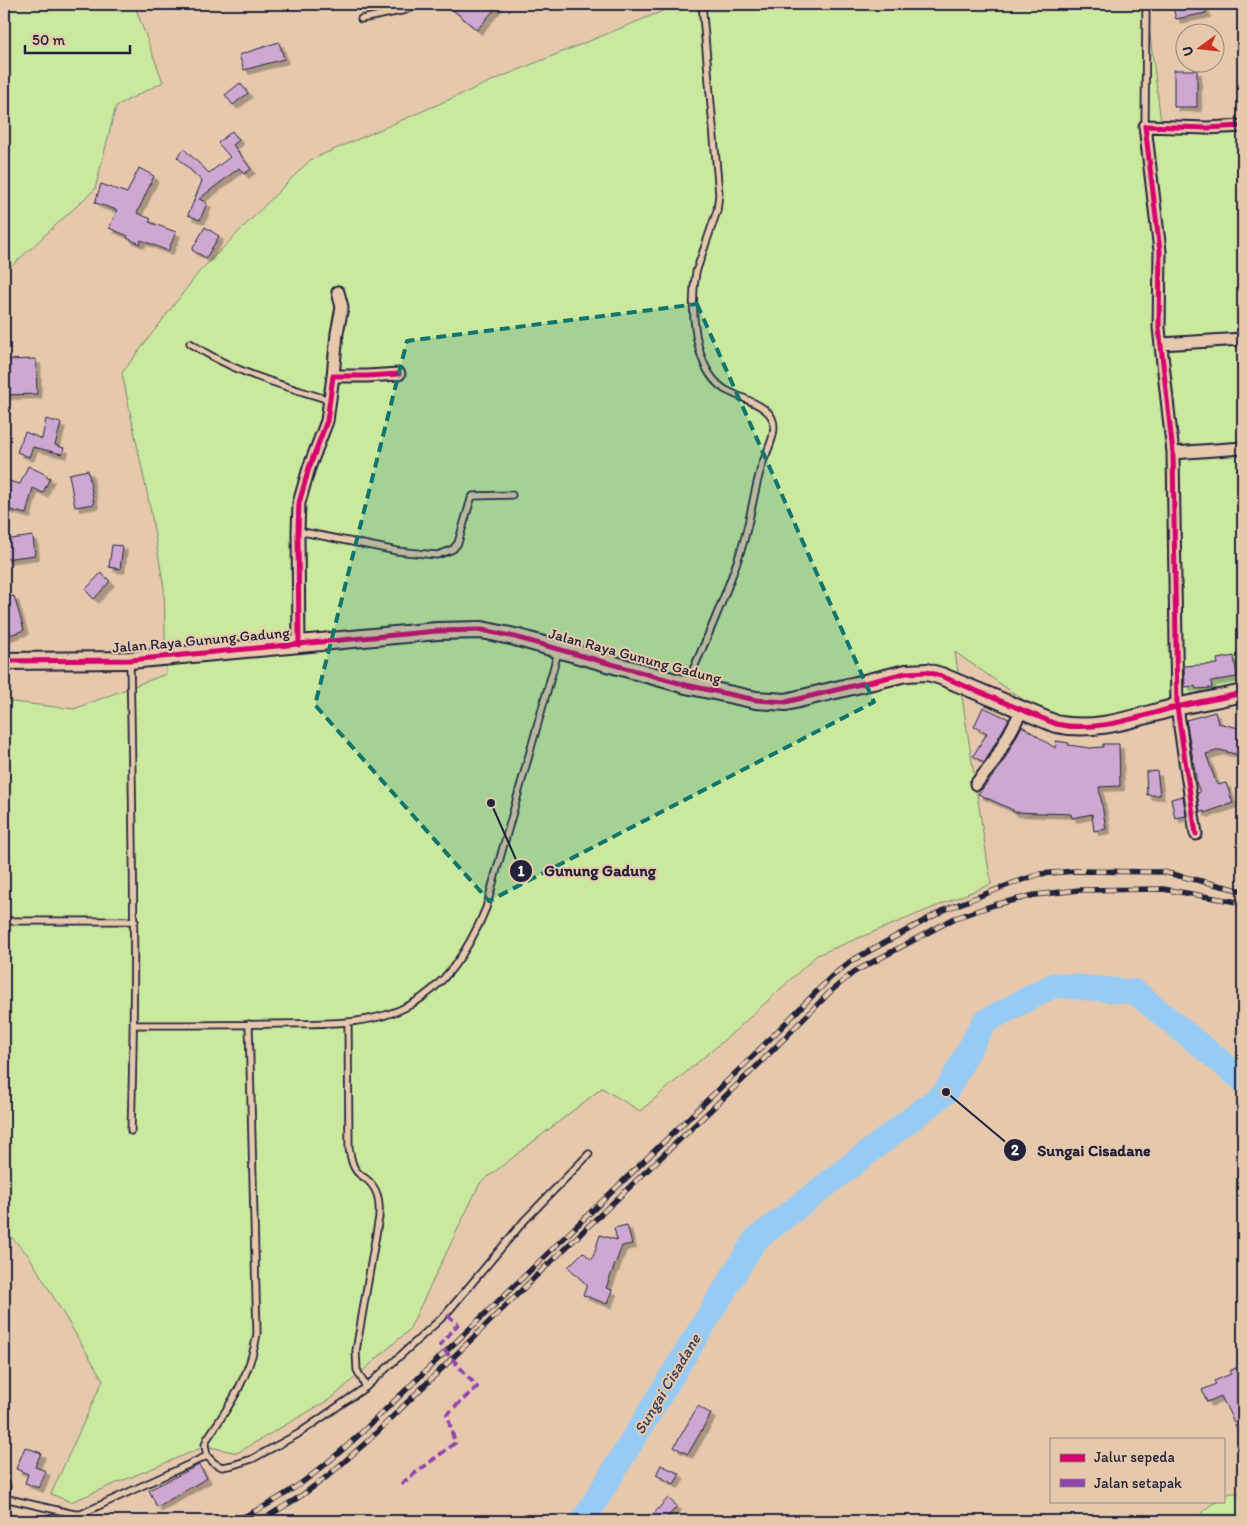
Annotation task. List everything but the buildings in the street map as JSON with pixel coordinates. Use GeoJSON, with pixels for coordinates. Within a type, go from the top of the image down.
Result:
{"type":"FeatureCollection","features":[{"type":"Feature","properties":{"kind":"street"},"geometry":{"type":"LineString","coordinates":[[1196,834],[1177,707],[1173,453],[1159,314],[1160,251],[1145,126],[1207,128],[1243,126]]}},
{"type":"Feature","properties":{"kind":"street"},"geometry":{"type":"LineString","coordinates":[[299,645],[299,503],[303,486],[324,432],[328,411],[342,307],[338,292]]}},
{"type":"Feature","properties":{"kind":"street"},"geometry":{"type":"LineString","coordinates":[[1161,344],[1243,339]]}},
{"type":"Feature","properties":{"kind":"street"},"geometry":{"type":"LineString","coordinates":[[334,376],[399,374]]}},
{"type":"Feature","properties":{"kind":"street"},"geometry":{"type":"LineString","coordinates":[[1173,453],[1243,448]]}},
{"type":"Feature","properties":{"kind":"street","name":"Jalan Raya Gunung Gadung"},"geometry":{"type":"LineString","coordinates":[[4,661],[130,660],[437,631],[482,630],[559,649],[686,685],[756,700],[786,702],[906,673],[927,672],[941,676],[1056,724],[1072,728],[1120,722],[1177,707],[1243,693]]}},
{"type":"Feature","properties":{"kind":"street"},"geometry":{"type":"LineString","coordinates":[[976,784],[994,762],[1022,710]]}},
{"type":"Feature","properties":{"kind":"lane"},"geometry":{"type":"LineString","coordinates":[[361,19],[406,10],[416,4]]}},
{"type":"Feature","properties":{"kind":"lane"},"geometry":{"type":"LineString","coordinates":[[686,685],[721,607],[742,548],[760,469],[774,424],[772,416],[767,410],[715,382],[702,360],[696,334],[693,308],[694,283],[717,211],[719,194],[702,4]]}},
{"type":"Feature","properties":{"kind":"lane"},"geometry":{"type":"LineString","coordinates":[[1145,126],[1146,4]]}},
{"type":"Feature","properties":{"kind":"lane"},"geometry":{"type":"LineString","coordinates":[[190,343],[208,355],[239,370],[329,400]]}},
{"type":"Feature","properties":{"kind":"lane"},"geometry":{"type":"LineString","coordinates":[[298,532],[397,550],[437,555],[453,549],[458,543],[473,496],[512,495]]}},
{"type":"Feature","properties":{"kind":"lane"},"geometry":{"type":"LineString","coordinates":[[135,1025],[348,1023],[390,1014],[410,1006],[428,993],[443,979],[469,945],[486,908],[559,649]]}},
{"type":"Feature","properties":{"kind":"lane"},"geometry":{"type":"LineString","coordinates":[[130,660],[135,1025],[131,1132]]}},
{"type":"Feature","properties":{"kind":"lane"},"geometry":{"type":"LineString","coordinates":[[4,921],[134,921]]}},
{"type":"Feature","properties":{"kind":"lane"},"geometry":{"type":"LineString","coordinates":[[348,1023],[349,1148],[354,1167],[358,1173],[372,1184],[380,1206],[380,1217],[356,1351],[357,1370],[366,1387]]}},
{"type":"Feature","properties":{"kind":"lane"},"geometry":{"type":"LineString","coordinates":[[249,1024],[257,1334],[254,1349],[241,1386],[233,1402],[207,1439],[205,1445],[207,1456],[214,1463],[222,1467],[252,1459],[298,1434],[366,1387],[446,1314],[524,1221],[589,1154]]}},
{"type":"Feature","properties":{"kind":"lane"},"geometry":{"type":"LineString","coordinates":[[4,1384],[4,1389]]}},
{"type":"Feature","properties":{"kind":"lane"},"geometry":{"type":"LineString","coordinates":[[4,1477],[7,1486],[4,1498],[81,1514],[207,1456]]}},
{"type":"Feature","properties":{"kind":"highlighted area"},"geometry":{"type":"Polygon","coordinates":[[[697,304],[874,702],[489,901],[315,705],[407,341],[697,304]]]}},
{"type":"Feature","properties":{"kind":"green space"},"geometry":{"type":"Polygon","coordinates":[[[4,4],[134,4],[163,82],[116,106],[95,189],[4,273],[4,4]]]}},
{"type":"Feature","properties":{"kind":"green space"},"geometry":{"type":"Polygon","coordinates":[[[680,4],[1146,4],[1161,122],[1243,124],[1243,694],[1147,716],[1055,722],[955,652],[991,884],[817,955],[736,1030],[640,1111],[602,1088],[480,1183],[409,1330],[332,1398],[237,1453],[206,1446],[71,1502],[51,1494],[103,1380],[29,1256],[4,1229],[4,701],[74,709],[166,674],[164,588],[151,512],[122,373],[199,272],[310,160],[501,77],[680,4]]]}},
{"type":"Feature","properties":{"kind":"green space"},"geometry":{"type":"Polygon","coordinates":[[[1239,1493],[1242,1521],[1196,1521],[1208,1507],[1216,1502],[1224,1502],[1224,1496],[1239,1493]]]}},
{"type":"Feature","properties":{"kind":"waterway","name":"Sungai Cisadane"},"geometry":{"type":"LineString","coordinates":[[583,1521],[755,1240],[946,1092],[984,1022],[1054,985],[1135,992],[1243,1080]]}},
{"type":"Feature","properties":{"kind":"railway"},"geometry":{"type":"LineString","coordinates":[[234,1521],[269,1504],[300,1484],[329,1462],[358,1436],[747,1062],[831,977],[851,961],[944,910],[1040,874],[1075,871],[1163,872],[1243,891]]}},
{"type":"Feature","properties":{"kind":"railway"},"geometry":{"type":"LineString","coordinates":[[260,1521],[301,1496],[329,1475],[370,1439],[537,1275],[756,1067],[831,991],[854,972],[955,918],[994,905],[1035,895],[1079,890],[1163,889],[1243,903]]}},
{"type":"Feature","properties":{"kind":"marked path"},"geometry":{"type":"LineString","coordinates":[[401,1484],[455,1443],[447,1414],[477,1387],[440,1345],[458,1324],[446,1314]]}},
{"type":"Feature","properties":{"kind":"cycle path"},"geometry":{"type":"LineString","coordinates":[[1196,834],[1177,707],[1173,453],[1159,328],[1160,251],[1145,126],[1207,128],[1243,126]]}},
{"type":"Feature","properties":{"kind":"cycle path"},"geometry":{"type":"LineString","coordinates":[[299,645],[299,503],[309,468],[327,421],[333,376],[399,374]]}},
{"type":"Feature","properties":{"kind":"cycle path"},"geometry":{"type":"LineString","coordinates":[[4,661],[130,660],[437,631],[482,630],[515,637],[686,685],[756,700],[786,702],[906,673],[927,672],[941,676],[1056,724],[1086,727],[1116,723],[1176,707],[1243,693]]}},
{"type":"Feature","properties":{"kind":"place","name":"Gunung Gadung"},"geometry":{"type":"Point","coordinates":[491,803]}},
{"type":"Feature","properties":{"kind":"place","name":"Sungai Cisadane"},"geometry":{"type":"Point","coordinates":[946,1092]}}]}
